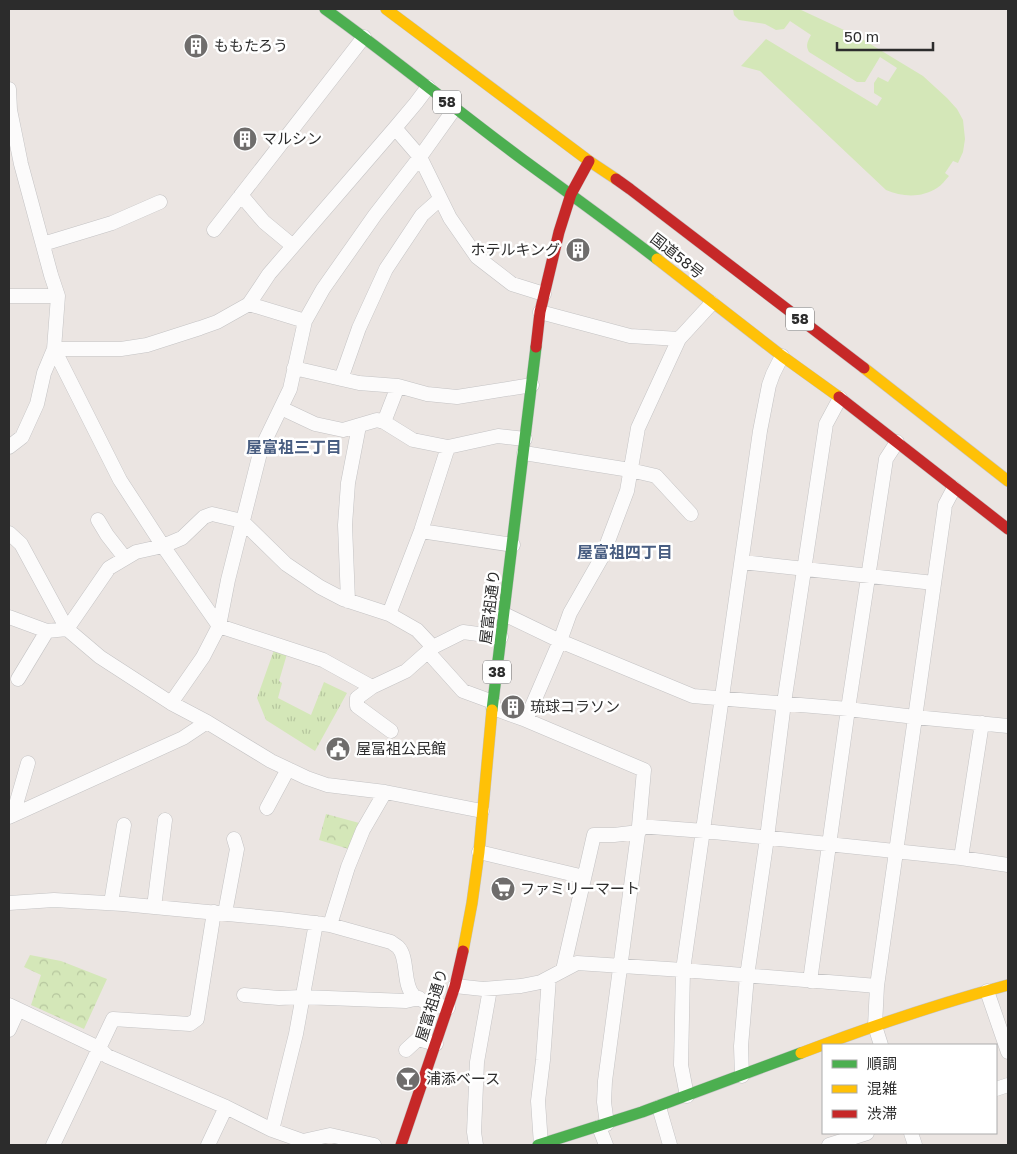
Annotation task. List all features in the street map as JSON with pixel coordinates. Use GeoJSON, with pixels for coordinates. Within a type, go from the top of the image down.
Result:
{"type":"FeatureCollection","features":[{"type":"Feature","properties":{"kind":"main road","name":"国道58号"},"geometry":{"type":"LineString","coordinates":[[325,9],[840,398],[1008,529]]}},
{"type":"Feature","properties":{"kind":"main road","name":"国道58号"},"geometry":{"type":"LineString","coordinates":[[386,9],[589,161],[630,189],[1008,480]]}},
{"type":"Feature","properties":{"kind":"main road","name":"屋富祖通り"},"geometry":{"type":"LineString","coordinates":[[401,1145],[448,1008],[462,954],[479,852],[493,705],[540,312],[559,232],[571,194],[589,161]]}},
{"type":"Feature","properties":{"kind":"main road"},"geometry":{"type":"LineString","coordinates":[[827,1044],[946,1002],[1008,986]]}},
{"type":"Feature","properties":{"kind":"main road"},"geometry":{"type":"LineString","coordinates":[[540,1145],[658,1107],[822,1046]]}},
{"type":"Feature","properties":{"kind":"street"},"geometry":{"type":"LineString","coordinates":[[214,230],[364,37]]}},
{"type":"Feature","properties":{"kind":"street"},"geometry":{"type":"LineString","coordinates":[[54,349],[121,349],[147,344],[217,322],[249,304],[269,274],[428,87]]}},
{"type":"Feature","properties":{"kind":"street"},"geometry":{"type":"LineString","coordinates":[[9,89],[15,164],[43,244],[58,296],[54,349],[44,373],[37,404],[22,437],[9,447]]}},
{"type":"Feature","properties":{"kind":"street"},"geometry":{"type":"LineString","coordinates":[[171,703],[203,657],[219,626],[242,521],[261,450],[290,389],[305,321],[323,289],[375,215],[455,108]]}},
{"type":"Feature","properties":{"kind":"street"},"geometry":{"type":"LineString","coordinates":[[395,128],[420,157],[450,218],[477,258],[512,284],[544,294]]}},
{"type":"Feature","properties":{"kind":"street"},"geometry":{"type":"LineString","coordinates":[[241,195],[264,222],[293,246]]}},
{"type":"Feature","properties":{"kind":"street"},"geometry":{"type":"LineString","coordinates":[[341,379],[359,328],[386,269],[422,215],[440,199]]}},
{"type":"Feature","properties":{"kind":"street"},"geometry":{"type":"LineString","coordinates":[[43,244],[112,223],[160,202]]}},
{"type":"Feature","properties":{"kind":"street"},"geometry":{"type":"LineString","coordinates":[[9,296],[58,296]]}},
{"type":"Feature","properties":{"kind":"street"},"geometry":{"type":"LineString","coordinates":[[526,720],[570,613],[602,558],[627,491],[638,428],[679,339],[712,302]]}},
{"type":"Feature","properties":{"kind":"street"},"geometry":{"type":"LineString","coordinates":[[249,304],[305,321]]}},
{"type":"Feature","properties":{"kind":"street"},"geometry":{"type":"LineString","coordinates":[[540,312],[630,336],[679,339]]}},
{"type":"Feature","properties":{"kind":"street"},"geometry":{"type":"LineString","coordinates":[[54,349],[120,480],[219,626],[323,660],[372,687]]}},
{"type":"Feature","properties":{"kind":"street"},"geometry":{"type":"LineString","coordinates":[[687,1096],[681,1065],[683,970],[764,408],[773,374],[782,356]]}},
{"type":"Feature","properties":{"kind":"street"},"geometry":{"type":"LineString","coordinates":[[294,368],[359,383],[398,386],[427,394],[458,397],[532,385]]}},
{"type":"Feature","properties":{"kind":"street"},"geometry":{"type":"LineString","coordinates":[[384,422],[398,386]]}},
{"type":"Feature","properties":{"kind":"street"},"geometry":{"type":"LineString","coordinates":[[742,1076],[741,1046],[746,976],[767,838],[784,703],[826,424],[840,398]]}},
{"type":"Feature","properties":{"kind":"street"},"geometry":{"type":"LineString","coordinates":[[281,408],[315,424],[343,430],[377,420],[384,422],[413,440],[448,447],[498,436],[525,446],[656,476],[691,514]]}},
{"type":"Feature","properties":{"kind":"street"},"geometry":{"type":"LineString","coordinates":[[348,601],[345,525],[348,483],[359,426]]}},
{"type":"Feature","properties":{"kind":"street"},"geometry":{"type":"LineString","coordinates":[[810,981],[848,708],[886,459],[897,442]]}},
{"type":"Feature","properties":{"kind":"street"},"geometry":{"type":"LineString","coordinates":[[389,614],[421,531],[448,447]]}},
{"type":"Feature","properties":{"kind":"street"},"geometry":{"type":"LineString","coordinates":[[881,1044],[875,1026],[877,986],[945,505],[954,488]]}},
{"type":"Feature","properties":{"kind":"street"},"geometry":{"type":"LineString","coordinates":[[9,617],[47,631],[66,629],[109,568],[125,558],[136,552],[163,546],[182,538],[204,517],[212,514],[242,521],[286,564],[320,587],[348,601],[389,614],[417,630],[430,650],[463,691],[644,770],[639,829],[605,1081],[603,1125],[606,1145]]}},
{"type":"Feature","properties":{"kind":"street"},"geometry":{"type":"LineString","coordinates":[[98,520],[125,558]]}},
{"type":"Feature","properties":{"kind":"street"},"geometry":{"type":"LineString","coordinates":[[421,531],[513,545]]}},
{"type":"Feature","properties":{"kind":"street"},"geometry":{"type":"LineString","coordinates":[[9,533],[22,544],[66,629],[100,657],[171,703],[207,722],[271,761],[327,786],[385,792],[482,811]]}},
{"type":"Feature","properties":{"kind":"street"},"geometry":{"type":"LineString","coordinates":[[742,562],[934,583]]}},
{"type":"Feature","properties":{"kind":"street"},"geometry":{"type":"LineString","coordinates":[[504,614],[560,641],[693,696],[848,708],[1008,726]]}},
{"type":"Feature","properties":{"kind":"street"},"geometry":{"type":"LineString","coordinates":[[18,679],[47,631]]}},
{"type":"Feature","properties":{"kind":"street"},"geometry":{"type":"LineString","coordinates":[[391,731],[357,706],[357,698],[372,687],[406,671],[430,650],[463,632],[501,637]]}},
{"type":"Feature","properties":{"kind":"street"},"geometry":{"type":"LineString","coordinates":[[11,816],[182,738],[207,722]]}},
{"type":"Feature","properties":{"kind":"street"},"geometry":{"type":"LineString","coordinates":[[961,858],[982,723]]}},
{"type":"Feature","properties":{"kind":"street"},"geometry":{"type":"LineString","coordinates":[[11,816],[28,763]]}},
{"type":"Feature","properties":{"kind":"street"},"geometry":{"type":"LineString","coordinates":[[267,808],[288,769]]}},
{"type":"Feature","properties":{"kind":"street"},"geometry":{"type":"LineString","coordinates":[[272,1130],[296,1034],[302,997],[323,924],[363,830],[385,792]]}},
{"type":"Feature","properties":{"kind":"street"},"geometry":{"type":"LineString","coordinates":[[154,907],[165,820]]}},
{"type":"Feature","properties":{"kind":"street"},"geometry":{"type":"LineString","coordinates":[[111,903],[124,825]]}},
{"type":"Feature","properties":{"kind":"street"},"geometry":{"type":"LineString","coordinates":[[563,970],[594,836],[614,836],[639,829],[704,831],[961,858],[1008,865]]}},
{"type":"Feature","properties":{"kind":"street"},"geometry":{"type":"LineString","coordinates":[[54,1145],[113,1019],[190,1024],[197,1019],[220,912],[237,849],[234,839]]}},
{"type":"Feature","properties":{"kind":"street"},"geometry":{"type":"LineString","coordinates":[[479,852],[584,877]]}},
{"type":"Feature","properties":{"kind":"street"},"geometry":{"type":"LineString","coordinates":[[9,903],[54,900],[111,903],[220,912],[323,924],[391,942],[398,946],[402,952],[413,995],[448,1008]]}},
{"type":"Feature","properties":{"kind":"street"},"geometry":{"type":"LineString","coordinates":[[455,986],[483,990],[521,986],[541,982],[577,963],[877,986]]}},
{"type":"Feature","properties":{"kind":"street"},"geometry":{"type":"LineString","coordinates":[[540,1145],[538,1101],[543,1060],[548,978]]}},
{"type":"Feature","properties":{"kind":"street"},"geometry":{"type":"LineString","coordinates":[[476,1145],[474,1132],[477,1062],[490,989]]}},
{"type":"Feature","properties":{"kind":"street"},"geometry":{"type":"LineString","coordinates":[[987,990],[1008,1052]]}},
{"type":"Feature","properties":{"kind":"street"},"geometry":{"type":"LineString","coordinates":[[244,995],[279,998],[302,997],[406,1001],[419,998]]}},
{"type":"Feature","properties":{"kind":"street"},"geometry":{"type":"LineString","coordinates":[[9,1030],[14,1008],[99,1048],[107,1056],[226,1107],[272,1130],[303,1141],[330,1135],[374,1145]]}},
{"type":"Feature","properties":{"kind":"street"},"geometry":{"type":"LineString","coordinates":[[406,1050],[418,1039],[436,1044]]}},
{"type":"Feature","properties":{"kind":"street"},"geometry":{"type":"LineString","coordinates":[[208,1145],[226,1107]]}},
{"type":"Feature","properties":{"kind":"street"},"geometry":{"type":"LineString","coordinates":[[658,1107],[670,1145]]}},
{"type":"Feature","properties":{"kind":"street"},"geometry":{"type":"LineString","coordinates":[[829,1145],[865,1134]]}},
{"type":"Feature","properties":{"kind":"green space"},"geometry":{"type":"Polygon","coordinates":[[[733,9],[799,9],[857,36],[923,76],[957,109],[963,120],[965,139],[963,152],[958,163],[953,161],[945,173],[949,176],[939,187],[925,194],[905,195],[886,190],[760,71],[741,66],[766,39],[877,106],[882,98],[874,93],[874,83],[878,77],[888,82],[897,68],[880,57],[865,82],[857,82],[809,52],[807,45],[811,35],[790,21],[784,29],[776,30],[765,24],[739,20],[734,15],[733,9]]]}},
{"type":"Feature","properties":{"kind":"green space"},"geometry":{"type":"Polygon","coordinates":[[[274,650],[287,654],[279,681],[282,683],[278,698],[311,715],[324,682],[347,693],[315,751],[266,720],[257,698],[274,650]]]}},
{"type":"Feature","properties":{"kind":"green space"},"geometry":{"type":"Polygon","coordinates":[[[326,814],[363,824],[352,850],[319,840],[326,814]]]}},
{"type":"Feature","properties":{"kind":"green space"},"geometry":{"type":"Polygon","coordinates":[[[30,955],[61,961],[107,979],[84,1029],[31,1005],[41,975],[24,967],[30,955]]]}},
{"type":"Feature","properties":{"kind":"traffic: fast"},"geometry":{"type":"LineString","coordinates":[[325,9],[657,259]]}},
{"type":"Feature","properties":{"kind":"traffic: fast"},"geometry":{"type":"LineString","coordinates":[[492,710],[536,347]]}},
{"type":"Feature","properties":{"kind":"traffic: fast"},"geometry":{"type":"LineString","coordinates":[[538,1145],[642,1112],[801,1053]]}},
{"type":"Feature","properties":{"kind":"traffic: slow"},"geometry":{"type":"LineString","coordinates":[[386,9],[589,161],[616,179]]}},
{"type":"Feature","properties":{"kind":"traffic: slow"},"geometry":{"type":"LineString","coordinates":[[657,259],[782,356],[839,397]]}},
{"type":"Feature","properties":{"kind":"traffic: slow"},"geometry":{"type":"LineString","coordinates":[[864,368],[1008,481]]}},
{"type":"Feature","properties":{"kind":"traffic: slow"},"geometry":{"type":"LineString","coordinates":[[463,951],[479,852],[492,710]]}},
{"type":"Feature","properties":{"kind":"traffic: slow"},"geometry":{"type":"LineString","coordinates":[[825,1044],[903,1016],[1008,985]]}},
{"type":"Feature","properties":{"kind":"traffic: slow"},"geometry":{"type":"LineString","coordinates":[[801,1053],[822,1045]]}},
{"type":"Feature","properties":{"kind":"traffic: jam"},"geometry":{"type":"LineString","coordinates":[[536,347],[540,312],[559,232],[571,194],[589,161]]}},
{"type":"Feature","properties":{"kind":"traffic: jam"},"geometry":{"type":"LineString","coordinates":[[616,179],[864,368]]}},
{"type":"Feature","properties":{"kind":"traffic: jam"},"geometry":{"type":"LineString","coordinates":[[839,397],[1008,529]]}},
{"type":"Feature","properties":{"kind":"traffic: jam"},"geometry":{"type":"LineString","coordinates":[[401,1145],[455,986],[463,951]]}},
{"type":"Feature","properties":{"kind":"place","name":"ももたろう"},"geometry":{"type":"Point","coordinates":[196,46]}},
{"type":"Feature","properties":{"kind":"place","name":"マルシン"},"geometry":{"type":"Point","coordinates":[245,139]}},
{"type":"Feature","properties":{"kind":"place","name":"ホテルキング"},"geometry":{"type":"Point","coordinates":[578,250]}},
{"type":"Feature","properties":{"kind":"place","name":"琉球コラソン"},"geometry":{"type":"Point","coordinates":[513,707]}},
{"type":"Feature","properties":{"kind":"place","name":"屋冨祖公民館"},"geometry":{"type":"Point","coordinates":[338,749]}},
{"type":"Feature","properties":{"kind":"place","name":"ファミリーマート"},"geometry":{"type":"Point","coordinates":[503,889]}},
{"type":"Feature","properties":{"kind":"place","name":"浦添ベース"},"geometry":{"type":"Point","coordinates":[408,1079]}},
{"type":"Feature","properties":{"kind":"district","name":"屋富祖三丁目"},"geometry":{"type":"Point","coordinates":[294,447]}},
{"type":"Feature","properties":{"kind":"district","name":"屋富祖四丁目"},"geometry":{"type":"Point","coordinates":[625,552]}}]}
